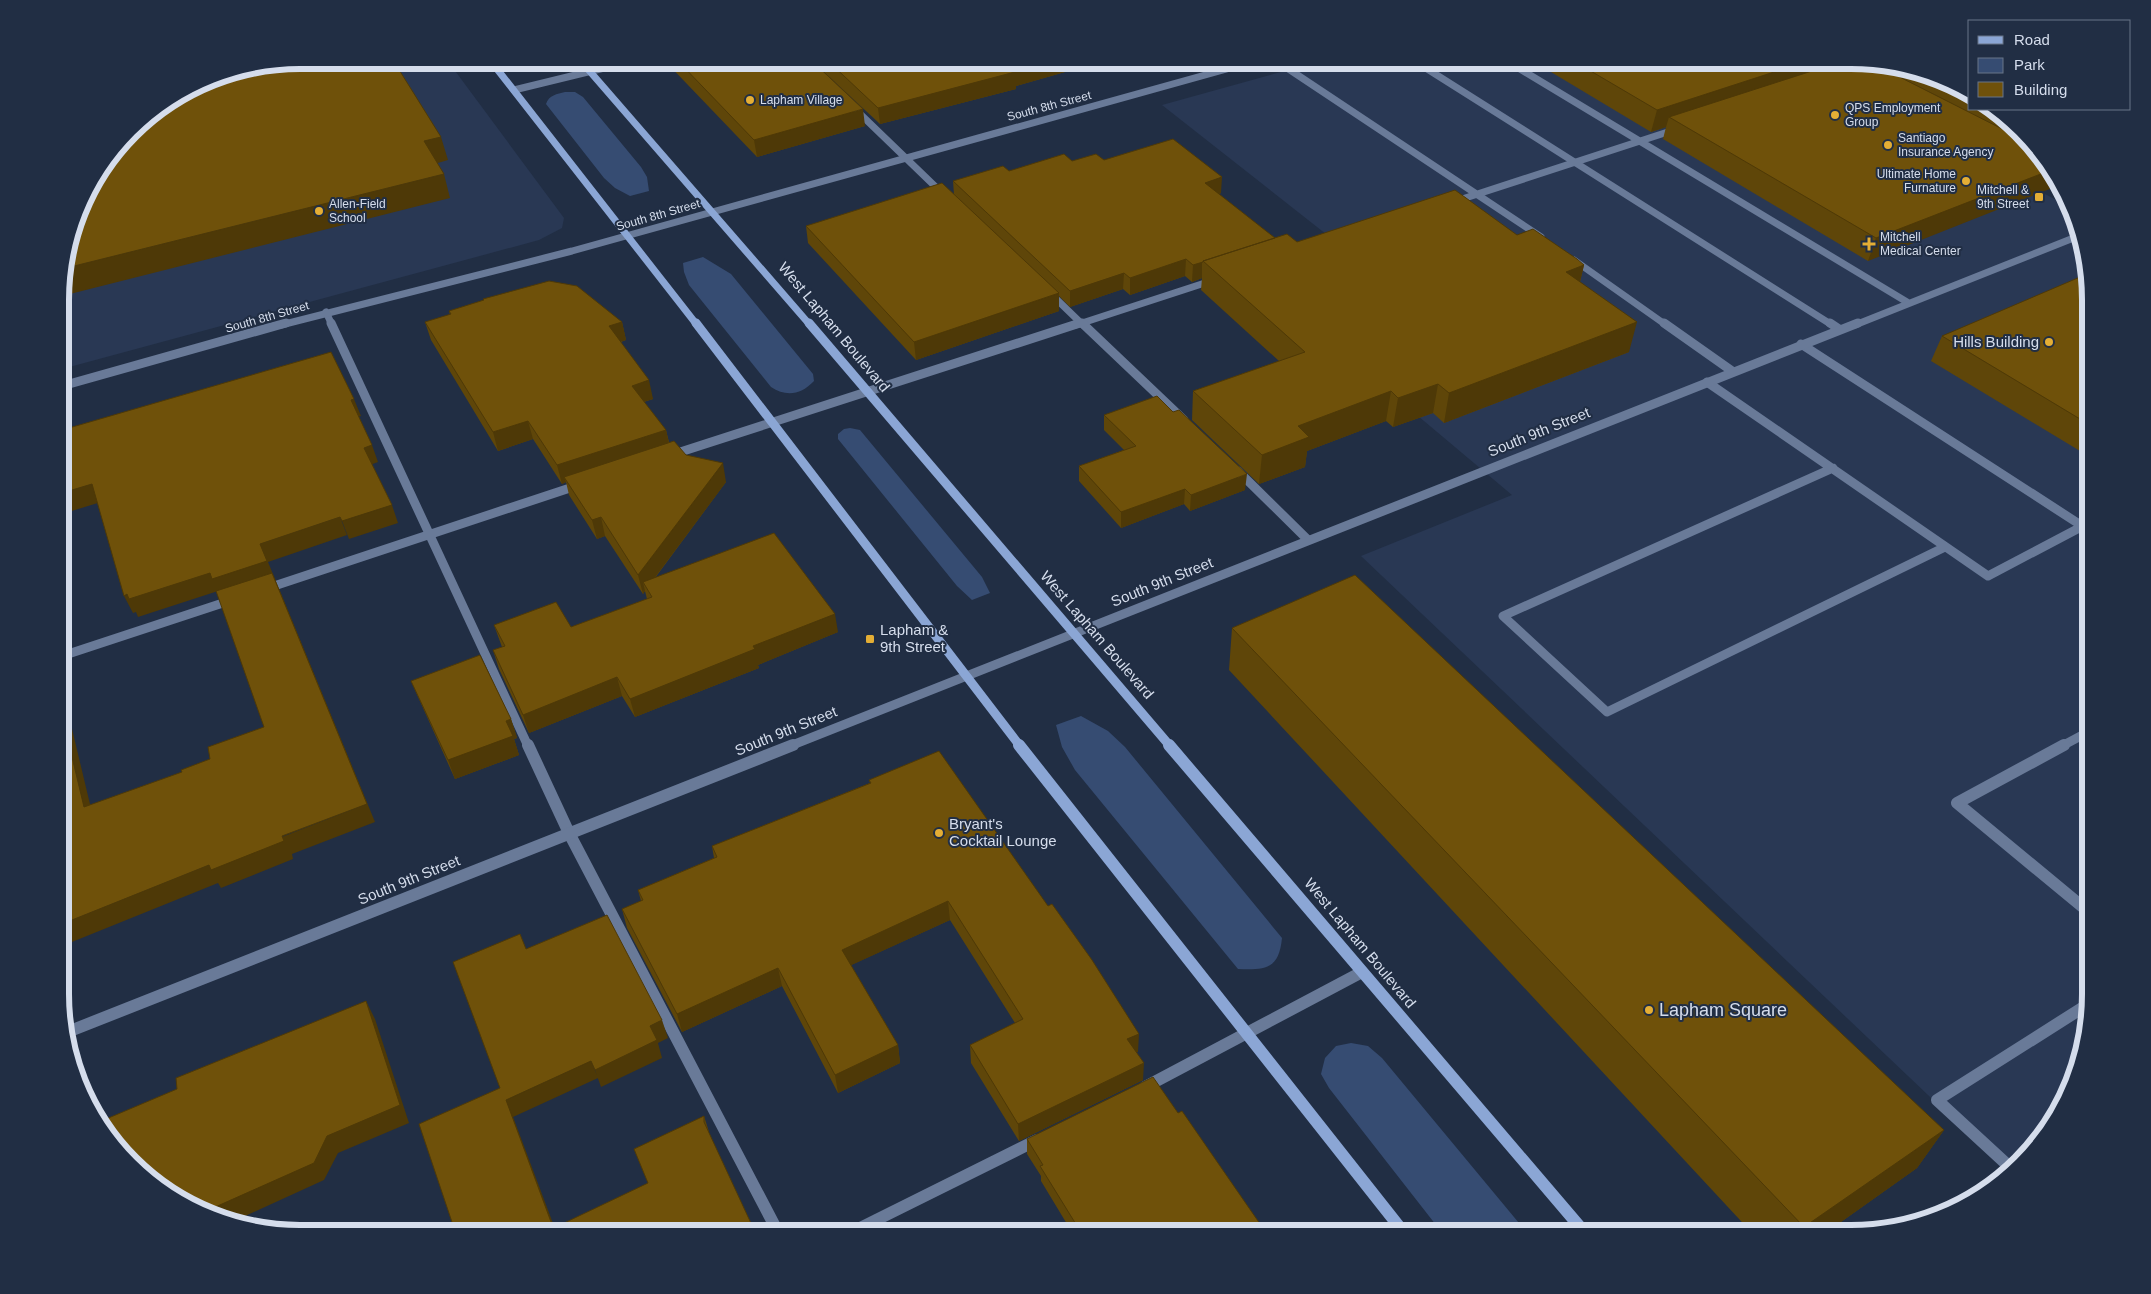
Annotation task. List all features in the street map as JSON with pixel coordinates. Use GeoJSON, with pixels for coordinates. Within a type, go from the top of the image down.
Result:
{"type":"FeatureCollection","features":[{"type":"Feature","properties":{"kind":"street"},"geometry":{"type":"LineString","coordinates":[[497,69],[628,235],[966,676],[1398,1225]]}},
{"type":"Feature","properties":{"kind":"street"},"geometry":{"type":"LineString","coordinates":[[514,90],[599,69]]}},
{"type":"Feature","properties":{"kind":"street","name":"South 8th Street"},"geometry":{"type":"LineString","coordinates":[[69,384],[326,312],[572,251],[1226,69]]}},
{"type":"Feature","properties":{"kind":"street"},"geometry":{"type":"LineString","coordinates":[[1289,69],[1479,194],[1552,245]]}},
{"type":"Feature","properties":{"kind":"street"},"geometry":{"type":"LineString","coordinates":[[1427,69],[1840,329]]}},
{"type":"Feature","properties":{"kind":"street"},"geometry":{"type":"LineString","coordinates":[[1520,69],[1907,302]]}},
{"type":"Feature","properties":{"kind":"street","name":"West Lapham Boulevard"},"geometry":{"type":"LineString","coordinates":[[590,71],[714,211],[1578,1225]]}},
{"type":"Feature","properties":{"kind":"street"},"geometry":{"type":"LineString","coordinates":[[846,101],[953,203]]}},
{"type":"Feature","properties":{"kind":"street"},"geometry":{"type":"LineString","coordinates":[[1441,206],[1686,126]]}},
{"type":"Feature","properties":{"kind":"street","name":"South 9th Street"},"geometry":{"type":"LineString","coordinates":[[72,1029],[1732,371],[2073,238]]}},
{"type":"Feature","properties":{"kind":"street"},"geometry":{"type":"LineString","coordinates":[[1569,256],[1732,371]]}},
{"type":"Feature","properties":{"kind":"street"},"geometry":{"type":"LineString","coordinates":[[664,457],[1224,277]]}},
{"type":"Feature","properties":{"kind":"street"},"geometry":{"type":"LineString","coordinates":[[1039,283],[1191,426]]}},
{"type":"Feature","properties":{"kind":"street"},"geometry":{"type":"LineString","coordinates":[[326,312],[569,833],[774,1225]]}},
{"type":"Feature","properties":{"kind":"street"},"geometry":{"type":"LineString","coordinates":[[1801,344],[2082,526]]}},
{"type":"Feature","properties":{"kind":"street"},"geometry":{"type":"LineString","coordinates":[[1707,382],[1988,576],[2082,531]]}},
{"type":"Feature","properties":{"kind":"street"},"geometry":{"type":"LineString","coordinates":[[1234,468],[1308,540]]}},
{"type":"Feature","properties":{"kind":"street"},"geometry":{"type":"LineString","coordinates":[[1833,468],[1503,616],[1607,712],[1945,547]]}},
{"type":"Feature","properties":{"kind":"street"},"geometry":{"type":"LineString","coordinates":[[260,590],[589,482]]}},
{"type":"Feature","properties":{"kind":"street"},"geometry":{"type":"LineString","coordinates":[[69,654],[241,597]]}},
{"type":"Feature","properties":{"kind":"street"},"geometry":{"type":"LineString","coordinates":[[2082,735],[1956,803],[2082,906]]}},
{"type":"Feature","properties":{"kind":"street"},"geometry":{"type":"LineString","coordinates":[[1132,1094],[1362,972]]}},
{"type":"Feature","properties":{"kind":"street"},"geometry":{"type":"LineString","coordinates":[[2007,1165],[1938,1100],[2082,1008]]}},
{"type":"Feature","properties":{"kind":"street"},"geometry":{"type":"LineString","coordinates":[[866,1225],[1052,1133]]}},
{"type":"Feature","properties":{"kind":"shaded area","name":"Allen-Field School"},"geometry":{"type":"Polygon","coordinates":[[[290,69],[454,69],[564,218],[562,228],[539,240],[69,367],[69,285],[72,260],[290,69]]]}},
{"type":"Feature","properties":{"kind":"shaded area"},"geometry":{"type":"Polygon","coordinates":[[[1292,69],[1804,69],[2060,202],[2070,226],[2078,255],[2082,285],[2082,1009],[2078,1039],[2065,1082],[2051,1110],[2034,1135],[2015,1158],[2004,1167],[1361,556],[1512,495],[1255,279],[1345,249],[1162,105],[1292,69]]]}},
{"type":"Feature","properties":{"kind":"green space"},"geometry":{"type":"Polygon","coordinates":[[[565,92],[575,92],[583,97],[641,167],[647,177],[649,191],[630,196],[615,188],[604,178],[546,104],[551,97],[565,92]]]}},
{"type":"Feature","properties":{"kind":"green space"},"geometry":{"type":"Polygon","coordinates":[[[703,257],[731,274],[813,374],[814,381],[809,386],[793,393],[782,392],[771,387],[689,285],[683,263],[703,257]]]}},
{"type":"Feature","properties":{"kind":"green space"},"geometry":{"type":"Polygon","coordinates":[[[844,429],[860,430],[982,577],[990,593],[972,600],[957,586],[838,439],[838,434],[844,429]]]}},
{"type":"Feature","properties":{"kind":"green space"},"geometry":{"type":"Polygon","coordinates":[[[1081,716],[1108,731],[1125,747],[1282,938],[1278,956],[1269,966],[1256,969],[1238,969],[1075,770],[1062,747],[1056,725],[1081,716]]]}},
{"type":"Feature","properties":{"kind":"green space"},"geometry":{"type":"Polygon","coordinates":[[[1351,1043],[1368,1046],[1382,1058],[1521,1225],[1436,1225],[1329,1088],[1321,1074],[1325,1058],[1336,1046],[1351,1043]]]}},
{"type":"Feature","properties":{"kind":"building"},"geometry":{"type":"Polygon","coordinates":[[[285,69],[399,69],[441,137],[424,141],[444,174],[71,267],[86,212],[100,184],[136,136],[184,100],[212,86],[255,73],[285,69]]]}},
{"type":"Feature","properties":{"kind":"building","name":"Lapham Village"},"geometry":{"type":"Polygon","coordinates":[[[686,69],[821,69],[863,109],[754,140],[686,69]]]}},
{"type":"Feature","properties":{"kind":"building"},"geometry":{"type":"Polygon","coordinates":[[[837,69],[1018,69],[1014,70],[1015,72],[878,108],[837,69]]]}},
{"type":"Feature","properties":{"kind":"building"},"geometry":{"type":"Polygon","coordinates":[[[1587,69],[1783,69],[1657,110],[1587,69]]]}},
{"type":"Feature","properties":{"kind":"building"},"geometry":{"type":"Polygon","coordinates":[[[1866,69],[1890,72],[2013,134],[2044,173],[1876,238],[1669,117],[1815,70],[1866,69]]]}},
{"type":"Feature","properties":{"kind":"building"},"geometry":{"type":"Polygon","coordinates":[[[1173,139],[1222,177],[1205,183],[1275,238],[1193,265],[1186,259],[1130,278],[1124,273],[1070,291],[953,181],[1003,166],[1009,171],[1064,154],[1072,161],[1096,154],[1104,160],[1173,139]]]}},
{"type":"Feature","properties":{"kind":"building"},"geometry":{"type":"Polygon","coordinates":[[[942,183],[1059,293],[914,342],[806,226],[942,183]]]}},
{"type":"Feature","properties":{"kind":"building"},"geometry":{"type":"Polygon","coordinates":[[[1455,190],[1517,235],[1533,229],[1577,259],[1584,265],[1566,272],[1637,322],[1449,393],[1438,384],[1398,398],[1391,391],[1298,426],[1309,437],[1262,455],[1193,391],[1305,352],[1203,261],[1287,234],[1297,242],[1455,190]]]}},
{"type":"Feature","properties":{"kind":"building"},"geometry":{"type":"Polygon","coordinates":[[[2081,277],[2082,420],[1942,336],[2081,277]]]}},
{"type":"Feature","properties":{"kind":"building"},"geometry":{"type":"Polygon","coordinates":[[[549,281],[577,286],[622,322],[609,326],[649,380],[632,386],[666,430],[557,465],[528,421],[493,432],[425,322],[451,314],[449,311],[483,299],[549,281]]]}},
{"type":"Feature","properties":{"kind":"building"},"geometry":{"type":"Polygon","coordinates":[[[331,352],[354,399],[351,400],[372,445],[364,448],[392,505],[342,521],[340,517],[260,544],[267,561],[212,579],[210,573],[129,599],[127,594],[124,596],[92,484],[69,491],[69,428],[331,352]]]}},
{"type":"Feature","properties":{"kind":"building"},"geometry":{"type":"Polygon","coordinates":[[[1157,396],[1173,412],[1179,410],[1247,474],[1191,495],[1185,489],[1121,512],[1079,466],[1136,446],[1104,415],[1157,396]]]}},
{"type":"Feature","properties":{"kind":"building"},"geometry":{"type":"Polygon","coordinates":[[[674,441],[686,455],[723,463],[638,575],[601,517],[592,520],[564,477],[674,441]]]}},
{"type":"Feature","properties":{"kind":"building"},"geometry":{"type":"Polygon","coordinates":[[[774,533],[835,614],[753,646],[755,649],[630,699],[617,677],[523,715],[493,650],[505,646],[494,625],[556,602],[571,627],[652,597],[643,582],[774,533]]]}},
{"type":"Feature","properties":{"kind":"building"},"geometry":{"type":"Polygon","coordinates":[[[272,573],[367,804],[282,836],[284,841],[211,870],[209,865],[69,921],[69,744],[84,807],[182,772],[181,770],[210,759],[208,747],[264,727],[216,591],[272,573]]]}},
{"type":"Feature","properties":{"kind":"building","name":"Lapham Square"},"geometry":{"type":"Polygon","coordinates":[[[1355,575],[1944,1130],[1807,1225],[1802,1225],[1232,628],[1355,575]]]}},
{"type":"Feature","properties":{"kind":"building"},"geometry":{"type":"Polygon","coordinates":[[[480,655],[511,719],[506,721],[513,736],[448,760],[411,681],[480,655]]]}},
{"type":"Feature","properties":{"kind":"building"},"geometry":{"type":"Polygon","coordinates":[[[939,751],[1048,906],[1052,904],[1092,960],[1139,1034],[1127,1039],[1144,1063],[1018,1124],[970,1045],[1023,1019],[948,901],[842,950],[898,1045],[835,1075],[778,968],[677,1014],[622,909],[643,900],[638,890],[717,857],[712,846],[871,783],[869,780],[939,751]]]}},
{"type":"Feature","properties":{"kind":"building"},"geometry":{"type":"Polygon","coordinates":[[[607,915],[662,1020],[650,1026],[657,1040],[595,1070],[591,1061],[506,1100],[552,1225],[453,1225],[419,1124],[500,1088],[453,962],[520,934],[526,949],[607,915]]]}},
{"type":"Feature","properties":{"kind":"building"},"geometry":{"type":"Polygon","coordinates":[[[366,1001],[400,1105],[327,1136],[314,1163],[213,1208],[184,1194],[136,1158],[106,1119],[177,1089],[176,1078],[366,1001]]]}},
{"type":"Feature","properties":{"kind":"building"},"geometry":{"type":"Polygon","coordinates":[[[1153,1077],[1178,1113],[1182,1111],[1261,1225],[1076,1225],[1040,1166],[1043,1165],[1027,1139],[1153,1077]]]}},
{"type":"Feature","properties":{"kind":"building"},"geometry":{"type":"Polygon","coordinates":[[[704,1116],[704,1122],[752,1225],[562,1225],[648,1183],[634,1149],[704,1116]]]}},
{"type":"Feature","properties":{"kind":"place","name":"Lapham Village"},"geometry":{"type":"Point","coordinates":[750,100]}},
{"type":"Feature","properties":{"kind":"place","name":"QPS Employment Group"},"geometry":{"type":"Point","coordinates":[1835,115]}},
{"type":"Feature","properties":{"kind":"place","name":"Santiago Insurance Agency"},"geometry":{"type":"Point","coordinates":[1888,145]}},
{"type":"Feature","properties":{"kind":"place","name":"Ultimate Home Furnature"},"geometry":{"type":"Point","coordinates":[1966,181]}},
{"type":"Feature","properties":{"kind":"place","name":"Mitchell & 9th Street"},"geometry":{"type":"Point","coordinates":[2039,197]}},
{"type":"Feature","properties":{"kind":"place","name":"Allen-Field School"},"geometry":{"type":"Point","coordinates":[319,211]}},
{"type":"Feature","properties":{"kind":"place","name":"Mitchell Medical Center"},"geometry":{"type":"Point","coordinates":[1869,244]}},
{"type":"Feature","properties":{"kind":"place","name":"Hills Building"},"geometry":{"type":"Point","coordinates":[2049,342]}},
{"type":"Feature","properties":{"kind":"place","name":"Lapham & 9th Street"},"geometry":{"type":"Point","coordinates":[870,639]}},
{"type":"Feature","properties":{"kind":"place","name":"Bryant's Cocktail Lounge"},"geometry":{"type":"Point","coordinates":[939,833]}},
{"type":"Feature","properties":{"kind":"place","name":"Lapham Square"},"geometry":{"type":"Point","coordinates":[1649,1010]}}]}
